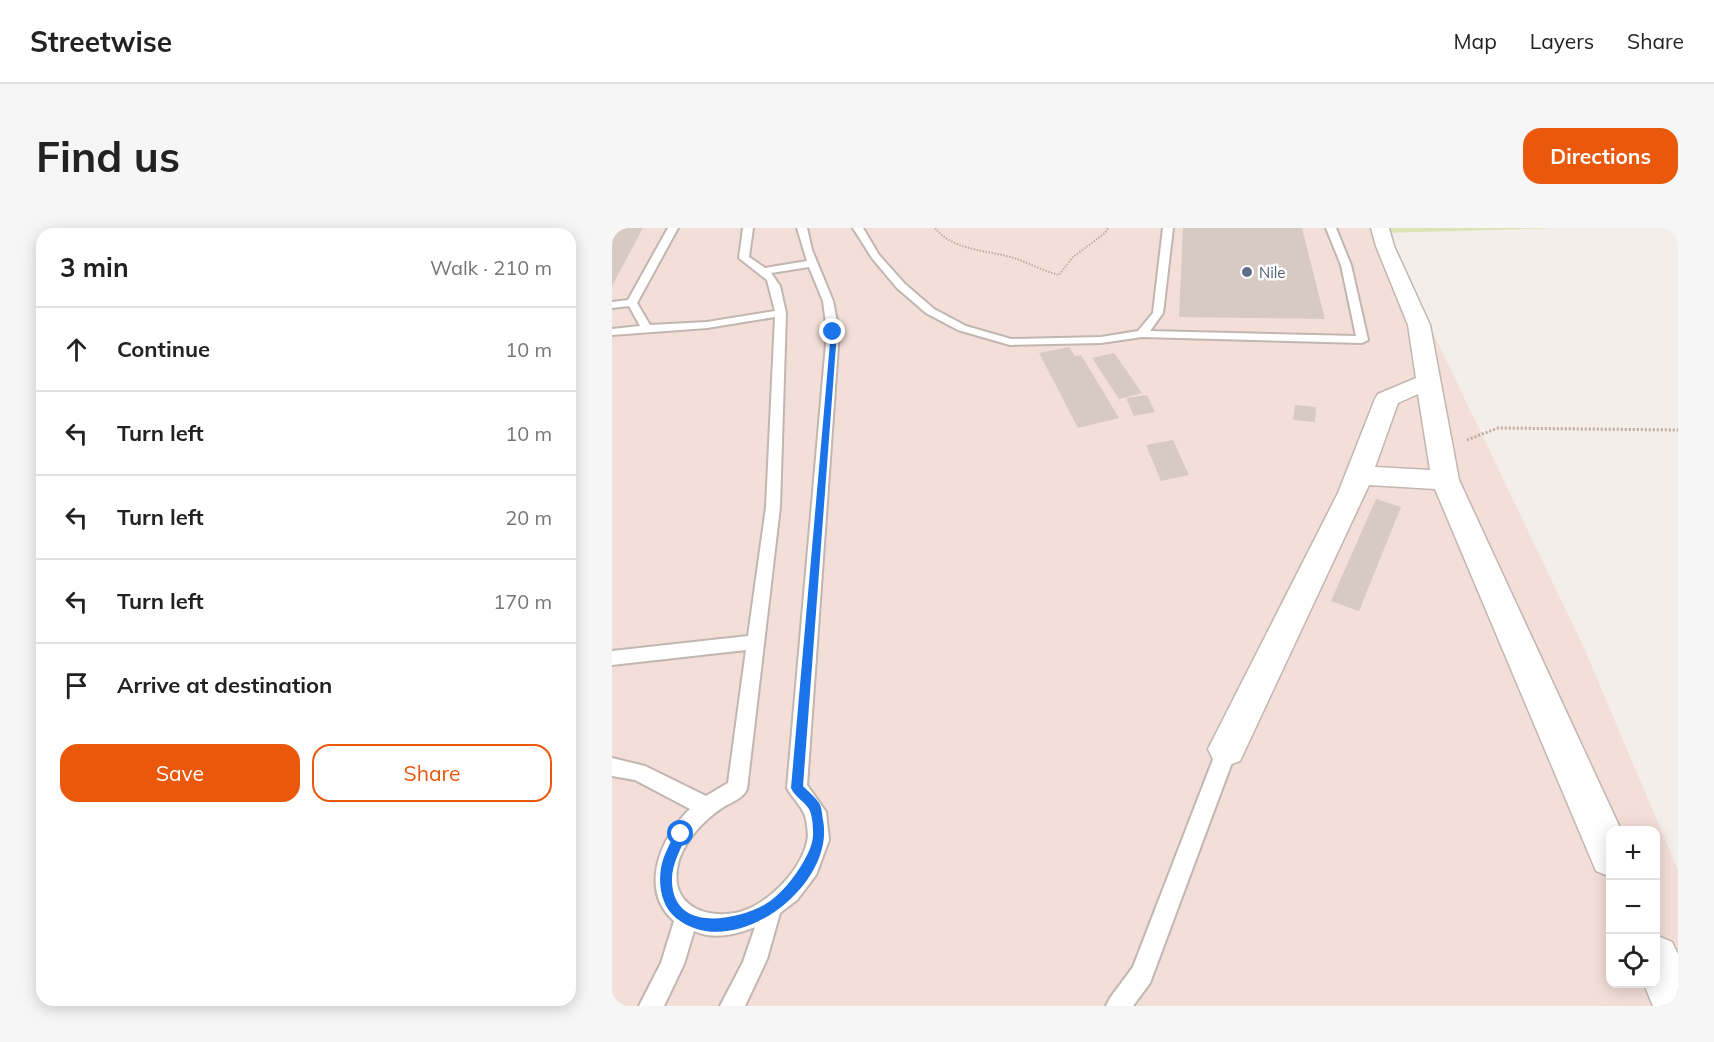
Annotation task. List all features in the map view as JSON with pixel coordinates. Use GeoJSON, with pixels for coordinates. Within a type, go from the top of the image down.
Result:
{"type":"FeatureCollection","features":[{"type":"Feature","properties":{"kind":"street"},"geometry":{"type":"LineString","coordinates":[[1380,228],[1385,246],[1419,324],[1443,465],[1606,844]]}},
{"type":"Feature","properties":{"kind":"street"},"geometry":{"type":"LineString","coordinates":[[1227,749],[1361,475],[1387,399],[1429,381]]}},
{"type":"Feature","properties":{"kind":"street"},"geometry":{"type":"LineString","coordinates":[[1361,475],[1443,465]]}},
{"type":"Feature","properties":{"kind":"street"},"geometry":{"type":"LineString","coordinates":[[1660,967],[1677,1006]]}},
{"type":"Feature","properties":{"kind":"lane"},"geometry":{"type":"LineString","coordinates":[[632,303],[673,228]]}},
{"type":"Feature","properties":{"kind":"lane"},"geometry":{"type":"LineString","coordinates":[[748,228],[744,258],[765,271],[777,289],[782,313],[773,507],[737,789],[706,807],[681,834],[668,866],[666,882],[675,909],[686,918],[700,924],[716,926],[734,924],[770,909],[800,881],[817,849],[820,834],[814,806],[797,788],[833,332],[828,301],[807,250],[802,228]]}},
{"type":"Feature","properties":{"kind":"lane"},"geometry":{"type":"LineString","coordinates":[[858,228],[875,256],[901,286],[930,311],[962,328],[1010,342],[1101,340],[1142,334],[1362,340],[1346,265],[1331,228]]}},
{"type":"Feature","properties":{"kind":"lane"},"geometry":{"type":"LineString","coordinates":[[1142,334],[1158,313],[1168,228]]}},
{"type":"Feature","properties":{"kind":"lane"},"geometry":{"type":"LineString","coordinates":[[765,271],[814,263]]}},
{"type":"Feature","properties":{"kind":"lane"},"geometry":{"type":"LineString","coordinates":[[612,305],[632,303]]}},
{"type":"Feature","properties":{"kind":"lane"},"geometry":{"type":"LineString","coordinates":[[632,303],[647,330]]}},
{"type":"Feature","properties":{"kind":"lane"},"geometry":{"type":"LineString","coordinates":[[612,332],[707,326],[782,313]]}},
{"type":"Feature","properties":{"kind":"lane"},"geometry":{"type":"LineString","coordinates":[[612,658],[756,642]]}},
{"type":"Feature","properties":{"kind":"lane"},"geometry":{"type":"LineString","coordinates":[[1118,1006],[1142,975],[1214,791],[1227,749]]}},
{"type":"Feature","properties":{"kind":"lane"},"geometry":{"type":"LineString","coordinates":[[612,767],[638,772],[706,807]]}},
{"type":"Feature","properties":{"kind":"lane"},"geometry":{"type":"LineString","coordinates":[[732,1006],[746,983],[762,947],[770,909]]}},
{"type":"Feature","properties":{"kind":"lane"},"geometry":{"type":"LineString","coordinates":[[651,1006],[664,986],[677,956],[686,918]]}},
{"type":"Feature","properties":{"kind":"path"},"geometry":{"type":"LineString","coordinates":[[935,228],[938,233],[961,244],[1013,258],[1041,271],[1059,275],[1073,257],[1105,233],[1108,228]]}},
{"type":"Feature","properties":{"kind":"path"},"geometry":{"type":"LineString","coordinates":[[1443,465],[1498,428],[1678,430]]}},
{"type":"Feature","properties":{"kind":"shaded area"},"geometry":{"type":"Polygon","coordinates":[[[612,228],[1383,228],[1584,648],[1659,826],[1606,826],[1606,988],[1660,988],[1660,827],[1678,870],[1678,1006],[612,1006],[612,228]]]}},
{"type":"Feature","properties":{"kind":"green space"},"geometry":{"type":"Polygon","coordinates":[[[1379,228],[1557,228],[1381,233],[1379,228]]]}},
{"type":"Feature","properties":{"kind":"building"},"geometry":{"type":"Polygon","coordinates":[[[612,228],[643,228],[612,286],[612,228]]]}},
{"type":"Feature","properties":{"kind":"building","name":"Nile"},"geometry":{"type":"Polygon","coordinates":[[[1183,228],[1302,228],[1325,319],[1179,317],[1183,228]]]}},
{"type":"Feature","properties":{"kind":"building"},"geometry":{"type":"Polygon","coordinates":[[[1069,347],[1075,356],[1081,355],[1119,418],[1078,428],[1039,353],[1069,347]]]}},
{"type":"Feature","properties":{"kind":"building"},"geometry":{"type":"Polygon","coordinates":[[[1114,353],[1142,393],[1119,399],[1092,358],[1114,353]]]}},
{"type":"Feature","properties":{"kind":"building"},"geometry":{"type":"Polygon","coordinates":[[[1147,395],[1155,412],[1134,416],[1126,398],[1147,395]]]}},
{"type":"Feature","properties":{"kind":"building"},"geometry":{"type":"Polygon","coordinates":[[[1295,405],[1316,407],[1315,422],[1293,420],[1295,405]]]}},
{"type":"Feature","properties":{"kind":"building"},"geometry":{"type":"Polygon","coordinates":[[[1173,440],[1189,475],[1161,481],[1146,445],[1173,440]]]}},
{"type":"Feature","properties":{"kind":"building"},"geometry":{"type":"Polygon","coordinates":[[[1376,499],[1401,507],[1359,611],[1331,601],[1376,499]]]}},
{"type":"Feature","properties":{"kind":"place","name":"Nile"},"geometry":{"type":"Point","coordinates":[1247,272]}},
{"type":"Feature","properties":{"kind":"route"},"geometry":{"type":"LineString","coordinates":[[681,834],[668,866],[666,882],[669,896],[675,909],[686,918],[700,924],[716,926],[734,924],[770,909],[800,881],[817,849],[820,834],[819,819],[807,796],[797,788],[833,332]]}}]}
